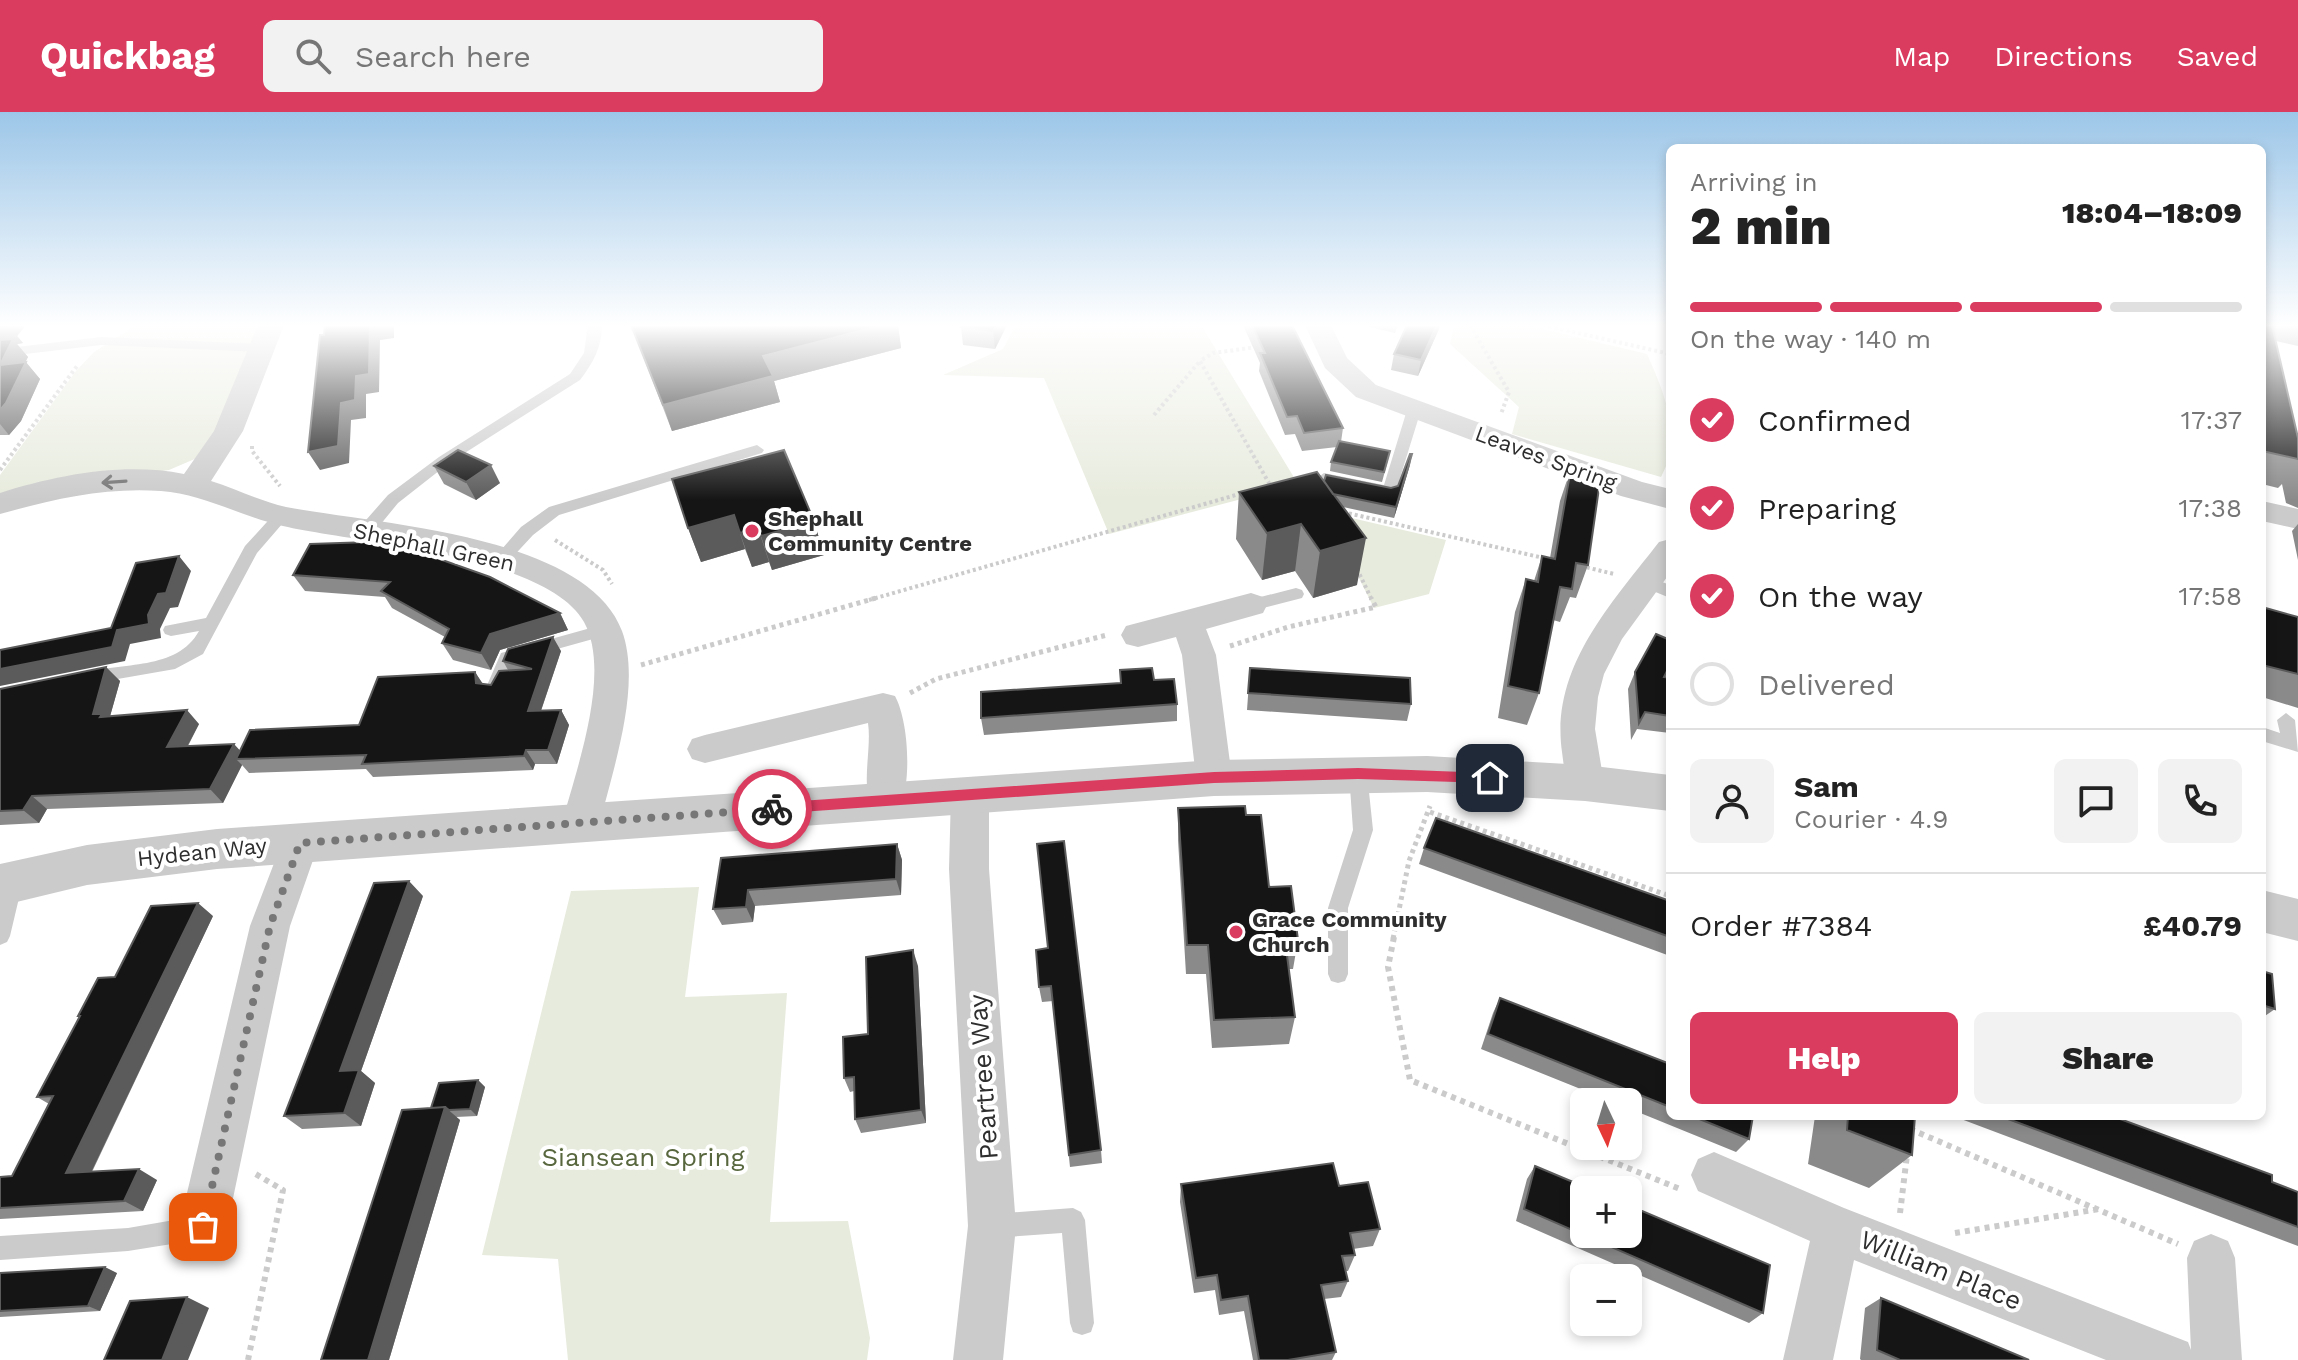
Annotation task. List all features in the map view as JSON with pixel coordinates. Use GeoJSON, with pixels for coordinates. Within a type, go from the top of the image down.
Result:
{"type":"FeatureCollection","features":[{"type":"Feature","properties":{"kind":"street"},"geometry":{"type":"LineString","coordinates":[[191,485],[215,457],[247,383]]}},
{"type":"Feature","properties":{"kind":"street","name":"Leaves Spring"},"geometry":{"type":"LineString","coordinates":[[1355,383],[1388,402],[1632,489],[1666,498]]}},
{"type":"Feature","properties":{"kind":"street","name":"Shephall Green"},"geometry":{"type":"LineString","coordinates":[[0,504],[76,485],[130,481],[191,485],[281,516],[502,558],[560,582],[581,596],[595,611],[605,630],[610,675],[603,731],[581,823]]}},
{"type":"Feature","properties":{"kind":"street"},"geometry":{"type":"LineString","coordinates":[[2266,512],[2298,519]]}},
{"type":"Feature","properties":{"kind":"street"},"geometry":{"type":"LineString","coordinates":[[1585,783],[1577,722],[1589,672],[1624,610],[1659,587],[1666,563]]}},
{"type":"Feature","properties":{"kind":"street"},"geometry":{"type":"LineString","coordinates":[[1138,635],[1251,605]]}},
{"type":"Feature","properties":{"kind":"street"},"geometry":{"type":"LineString","coordinates":[[1187,622],[1199,655],[1214,778]]}},
{"type":"Feature","properties":{"kind":"street"},"geometry":{"type":"LineString","coordinates":[[705,749],[883,706],[889,742],[886,799]]}},
{"type":"Feature","properties":{"kind":"street","name":"Hydean Way"},"geometry":{"type":"LineString","coordinates":[[6,883],[87,865],[164,854],[886,799],[1214,778],[1358,773],[1429,793],[1585,783],[1666,793]]}},
{"type":"Feature","properties":{"kind":"street","name":"Peartree Way"},"geometry":{"type":"LineString","coordinates":[[970,794],[969,869],[992,1226],[978,1360]]}},
{"type":"Feature","properties":{"kind":"street"},"geometry":{"type":"LineString","coordinates":[[203,1227],[270,926],[300,843]]}},
{"type":"Feature","properties":{"kind":"street"},"geometry":{"type":"LineString","coordinates":[[2266,912],[2298,920]]}},
{"type":"Feature","properties":{"kind":"street","name":"William Place"},"geometry":{"type":"LineString","coordinates":[[1714,1175],[1837,1229],[2170,1360]]}},
{"type":"Feature","properties":{"kind":"street"},"geometry":{"type":"LineString","coordinates":[[1808,1360],[1837,1229]]}},
{"type":"Feature","properties":{"kind":"street"},"geometry":{"type":"LineString","coordinates":[[2211,1258],[2217,1360]]}},
{"type":"Feature","properties":{"kind":"lane"},"geometry":{"type":"LineString","coordinates":[[365,532],[393,499],[444,460],[565,383]]}},
{"type":"Feature","properties":{"kind":"lane"},"geometry":{"type":"LineString","coordinates":[[1324,478],[1390,491],[1414,410]]}},
{"type":"Feature","properties":{"kind":"lane"},"geometry":{"type":"LineString","coordinates":[[502,558],[527,531],[554,511],[757,450]]}},
{"type":"Feature","properties":{"kind":"lane"},"geometry":{"type":"LineString","coordinates":[[70,682],[187,658],[203,641],[251,550],[281,516]]}},
{"type":"Feature","properties":{"kind":"lane"},"geometry":{"type":"LineString","coordinates":[[1251,605],[1296,594]]}},
{"type":"Feature","properties":{"kind":"lane"},"geometry":{"type":"LineString","coordinates":[[171,630],[212,623]]}},
{"type":"Feature","properties":{"kind":"lane"},"geometry":{"type":"LineString","coordinates":[[494,691],[507,657],[605,630]]}},
{"type":"Feature","properties":{"kind":"lane"},"geometry":{"type":"LineString","coordinates":[[2286,720],[2295,744]]}},
{"type":"Feature","properties":{"kind":"lane"},"geometry":{"type":"LineString","coordinates":[[2266,735],[2295,744]]}},
{"type":"Feature","properties":{"kind":"lane"},"geometry":{"type":"LineString","coordinates":[[1338,974],[1338,908],[1363,830],[1358,773]]}},
{"type":"Feature","properties":{"kind":"lane"},"geometry":{"type":"LineString","coordinates":[[0,936],[6,883]]}},
{"type":"Feature","properties":{"kind":"lane"},"geometry":{"type":"LineString","coordinates":[[992,1226],[1073,1220],[1082,1323]]}},
{"type":"Feature","properties":{"kind":"lane"},"geometry":{"type":"LineString","coordinates":[[0,1248],[114,1242],[203,1227]]}},
{"type":"Feature","properties":{"kind":"path"},"geometry":{"type":"LineString","coordinates":[[0,470],[64,383]]}},
{"type":"Feature","properties":{"kind":"path"},"geometry":{"type":"LineString","coordinates":[[1154,415],[1181,383]]}},
{"type":"Feature","properties":{"kind":"path"},"geometry":{"type":"LineString","coordinates":[[1213,383],[1270,485],[1281,491]]}},
{"type":"Feature","properties":{"kind":"path"},"geometry":{"type":"LineString","coordinates":[[1493,438],[1509,392],[1504,383]]}},
{"type":"Feature","properties":{"kind":"path"},"geometry":{"type":"LineString","coordinates":[[610,675],[1255,490]]}},
{"type":"Feature","properties":{"kind":"path"},"geometry":{"type":"LineString","coordinates":[[1340,511],[1557,561]]}},
{"type":"Feature","properties":{"kind":"path"},"geometry":{"type":"LineString","coordinates":[[1572,564],[1659,587]]}},
{"type":"Feature","properties":{"kind":"path"},"geometry":{"type":"LineString","coordinates":[[883,706],[936,679],[1126,630],[1138,635]]}},
{"type":"Feature","properties":{"kind":"path"},"geometry":{"type":"LineString","coordinates":[[1666,894],[1429,793],[1409,861],[1388,967],[1410,1080],[1680,1190],[1714,1175]]}},
{"type":"Feature","properties":{"kind":"path"},"geometry":{"type":"LineString","coordinates":[[1911,1222],[1900,1218],[1910,1128],[2211,1258]]}},
{"type":"Feature","properties":{"kind":"path"},"geometry":{"type":"LineString","coordinates":[[220,1153],[283,1190],[248,1360]]}},
{"type":"Feature","properties":{"kind":"path"},"geometry":{"type":"LineString","coordinates":[[1946,1234],[2099,1209]]}},
{"type":"Feature","properties":{"kind":"green space"},"geometry":{"type":"Polygon","coordinates":[[[67,383],[238,383],[215,437],[197,458],[169,470],[0,496],[0,475],[67,383]]]}},
{"type":"Feature","properties":{"kind":"green space"},"geometry":{"type":"Polygon","coordinates":[[[1046,383],[1237,383],[1298,484],[1109,534],[1046,383]]]}},
{"type":"Feature","properties":{"kind":"green space"},"geometry":{"type":"Polygon","coordinates":[[[1493,383],[1659,383],[1666,403],[1666,464],[1661,477],[1512,434],[1519,407],[1493,383]]]}},
{"type":"Feature","properties":{"kind":"green space"},"geometry":{"type":"Polygon","coordinates":[[[1326,512],[1446,540],[1429,594],[1374,608],[1326,512]]]}},
{"type":"Feature","properties":{"kind":"green space","name":"Siansean Spring"},"geometry":{"type":"Polygon","coordinates":[[[699,887],[685,997],[787,993],[770,1222],[848,1221],[870,1338],[867,1360],[568,1360],[558,1259],[482,1255],[571,891],[699,887]]]}},
{"type":"Feature","properties":{"kind":"building"},"geometry":{"type":"Polygon","coordinates":[[[0,383],[16,383],[6,403],[0,410],[0,383]]]}},
{"type":"Feature","properties":{"kind":"building"},"geometry":{"type":"Polygon","coordinates":[[[315,383],[356,383],[355,400],[341,403],[338,446],[308,452],[315,383]]]}},
{"type":"Feature","properties":{"kind":"building"},"geometry":{"type":"Polygon","coordinates":[[[654,383],[746,383],[663,405],[654,383]]]}},
{"type":"Feature","properties":{"kind":"building"},"geometry":{"type":"Polygon","coordinates":[[[1273,383],[1321,383],[1343,428],[1304,433],[1297,416],[1287,417],[1273,383]]]}},
{"type":"Feature","properties":{"kind":"building"},"geometry":{"type":"Polygon","coordinates":[[[2266,383],[2285,383],[2298,438],[2298,459],[2266,452],[2266,383]]]}},
{"type":"Feature","properties":{"kind":"building"},"geometry":{"type":"Polygon","coordinates":[[[1339,441],[1390,451],[1384,472],[1331,462],[1339,441]]]}},
{"type":"Feature","properties":{"kind":"building"},"geometry":{"type":"Polygon","coordinates":[[[458,450],[491,465],[466,482],[434,466],[458,450]]]}},
{"type":"Feature","properties":{"kind":"building"},"geometry":{"type":"Polygon","coordinates":[[[784,450],[814,521],[761,536],[758,528],[740,533],[734,515],[688,528],[672,479],[784,450]]]}},
{"type":"Feature","properties":{"kind":"building"},"geometry":{"type":"Polygon","coordinates":[[[1410,454],[1396,507],[1333,494],[1324,481],[1326,475],[1391,488],[1398,486],[1410,454]]]}},
{"type":"Feature","properties":{"kind":"building"},"geometry":{"type":"Polygon","coordinates":[[[1571,468],[1601,474],[1588,565],[1576,563],[1572,589],[1560,587],[1539,693],[1508,686],[1526,579],[1538,582],[1542,556],[1555,559],[1571,468]]]}},
{"type":"Feature","properties":{"kind":"building"},"geometry":{"type":"Polygon","coordinates":[[[1317,472],[1366,538],[1320,551],[1301,524],[1267,533],[1239,492],[1317,472]]]}},
{"type":"Feature","properties":{"kind":"building"},"geometry":{"type":"Polygon","coordinates":[[[375,537],[420,541],[414,550],[490,577],[560,613],[490,634],[481,653],[442,643],[449,629],[381,591],[390,582],[293,575],[310,544],[371,542],[375,537]]]}},
{"type":"Feature","properties":{"kind":"building"},"geometry":{"type":"Polygon","coordinates":[[[179,556],[166,593],[158,594],[148,615],[149,624],[117,630],[112,647],[0,669],[0,650],[111,628],[136,563],[179,556]]]}},
{"type":"Feature","properties":{"kind":"building"},"geometry":{"type":"Polygon","coordinates":[[[2266,608],[2298,617],[2298,674],[2266,666],[2266,608]]]}},
{"type":"Feature","properties":{"kind":"building"},"geometry":{"type":"Polygon","coordinates":[[[1656,634],[1666,638],[1666,715],[1645,712],[1639,723],[1635,672],[1656,634]]]}},
{"type":"Feature","properties":{"kind":"building"},"geometry":{"type":"Polygon","coordinates":[[[553,637],[528,711],[561,710],[548,750],[526,750],[524,756],[362,764],[366,755],[236,759],[250,730],[359,725],[378,677],[475,672],[476,683],[491,685],[499,671],[532,669],[503,661],[508,649],[553,637]]]}},
{"type":"Feature","properties":{"kind":"building"},"geometry":{"type":"Polygon","coordinates":[[[106,667],[93,714],[102,714],[100,717],[187,710],[167,747],[234,744],[210,789],[32,796],[23,810],[0,811],[0,689],[106,667]]]}},
{"type":"Feature","properties":{"kind":"building"},"geometry":{"type":"Polygon","coordinates":[[[1152,668],[1154,680],[1174,679],[1177,704],[981,718],[981,692],[1121,683],[1120,670],[1152,668]]]}},
{"type":"Feature","properties":{"kind":"building"},"geometry":{"type":"Polygon","coordinates":[[[1250,668],[1410,678],[1411,704],[1248,693],[1250,668]]]}},
{"type":"Feature","properties":{"kind":"building","name":"Grace Community Church"},"geometry":{"type":"Polygon","coordinates":[[[1245,806],[1246,815],[1261,815],[1269,887],[1291,886],[1298,940],[1285,940],[1295,1017],[1214,1020],[1208,945],[1187,945],[1178,808],[1245,806]]]}},
{"type":"Feature","properties":{"kind":"building"},"geometry":{"type":"Polygon","coordinates":[[[1436,818],[1666,900],[1666,936],[1424,848],[1436,818]]]}},
{"type":"Feature","properties":{"kind":"building"},"geometry":{"type":"Polygon","coordinates":[[[1064,841],[1101,1150],[1069,1155],[1051,986],[1039,987],[1036,950],[1048,948],[1037,844],[1064,841]]]}},
{"type":"Feature","properties":{"kind":"building"},"geometry":{"type":"Polygon","coordinates":[[[897,844],[896,879],[748,890],[746,907],[713,909],[721,858],[897,844]]]}},
{"type":"Feature","properties":{"kind":"building"},"geometry":{"type":"Polygon","coordinates":[[[409,881],[340,1071],[359,1070],[344,1113],[284,1116],[374,883],[409,881]]]}},
{"type":"Feature","properties":{"kind":"building"},"geometry":{"type":"Polygon","coordinates":[[[198,903],[66,1173],[139,1169],[124,1201],[0,1208],[0,1177],[12,1176],[53,1096],[37,1097],[98,978],[115,977],[151,906],[198,903]]]}},
{"type":"Feature","properties":{"kind":"building"},"geometry":{"type":"Polygon","coordinates":[[[913,950],[921,1110],[855,1119],[854,1077],[844,1078],[843,1037],[868,1034],[866,957],[913,950]]]}},
{"type":"Feature","properties":{"kind":"building"},"geometry":{"type":"Polygon","coordinates":[[[2266,972],[2272,974],[2275,1009],[2266,1006],[2266,972]]]}},
{"type":"Feature","properties":{"kind":"building"},"geometry":{"type":"Polygon","coordinates":[[[1500,998],[1666,1062],[1666,1105],[1642,1096],[1642,1088],[1623,1088],[1488,1034],[1500,998]]]}},
{"type":"Feature","properties":{"kind":"building"},"geometry":{"type":"Polygon","coordinates":[[[478,1080],[470,1109],[431,1108],[439,1083],[478,1080]]]}},
{"type":"Feature","properties":{"kind":"building"},"geometry":{"type":"Polygon","coordinates":[[[445,1107],[368,1360],[321,1360],[402,1110],[445,1107]]]}},
{"type":"Feature","properties":{"kind":"building"},"geometry":{"type":"Polygon","coordinates":[[[1702,1120],[1752,1120],[1749,1139],[1702,1120]]]}},
{"type":"Feature","properties":{"kind":"building"},"geometry":{"type":"Polygon","coordinates":[[[1848,1120],[1915,1120],[1912,1155],[1847,1130],[1848,1120]]]}},
{"type":"Feature","properties":{"kind":"building"},"geometry":{"type":"Polygon","coordinates":[[[2011,1120],[2123,1120],[2272,1175],[2272,1182],[2298,1192],[2298,1227],[2011,1120]]]}},
{"type":"Feature","properties":{"kind":"building"},"geometry":{"type":"Polygon","coordinates":[[[1333,1163],[1339,1186],[1368,1182],[1380,1229],[1350,1233],[1355,1255],[1342,1256],[1348,1281],[1321,1285],[1336,1352],[1288,1360],[1259,1360],[1248,1296],[1221,1300],[1217,1275],[1196,1278],[1181,1184],[1333,1163]]]}},
{"type":"Feature","properties":{"kind":"building"},"geometry":{"type":"Polygon","coordinates":[[[1535,1166],[1570,1181],[1570,1229],[1524,1209],[1535,1166]]]}},
{"type":"Feature","properties":{"kind":"building"},"geometry":{"type":"Polygon","coordinates":[[[1642,1211],[1770,1265],[1763,1313],[1614,1248],[1642,1248],[1642,1211]]]}},
{"type":"Feature","properties":{"kind":"building"},"geometry":{"type":"Polygon","coordinates":[[[105,1267],[88,1306],[0,1311],[0,1273],[105,1267]]]}},
{"type":"Feature","properties":{"kind":"building"},"geometry":{"type":"Polygon","coordinates":[[[187,1297],[162,1360],[104,1360],[130,1301],[187,1297]]]}},
{"type":"Feature","properties":{"kind":"building"},"geometry":{"type":"Polygon","coordinates":[[[1881,1298],[2029,1360],[1900,1360],[1877,1350],[1881,1298]]]}},
{"type":"Feature","properties":{"kind":"way so far"},"geometry":{"type":"LineString","coordinates":[[203,1227],[270,926],[300,843],[772,809]]}},
{"type":"Feature","properties":{"kind":"place","name":"Shephall Community Centre"},"geometry":{"type":"Point","coordinates":[752,531]}},
{"type":"Feature","properties":{"kind":"place","name":"Grace Community Church"},"geometry":{"type":"Point","coordinates":[1236,932]}},
{"type":"Feature","properties":{"kind":"route"},"geometry":{"type":"LineString","coordinates":[[772,809],[1214,778],[1358,773],[1490,778]]}}]}
